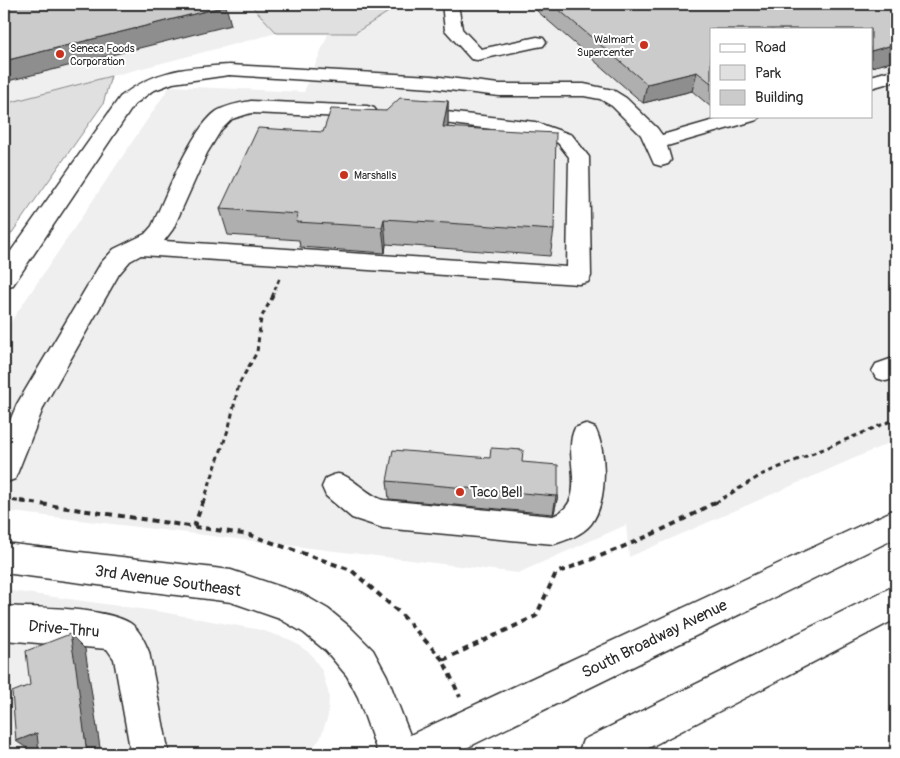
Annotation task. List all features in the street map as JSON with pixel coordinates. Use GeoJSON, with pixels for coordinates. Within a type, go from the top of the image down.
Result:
{"type":"FeatureCollection","features":[{"type":"Feature","properties":{"kind":"street"},"geometry":{"type":"LineString","coordinates":[[450,4],[454,30],[477,55],[537,42]]}},
{"type":"Feature","properties":{"kind":"street"},"geometry":{"type":"LineString","coordinates":[[4,279],[127,101],[145,87],[168,78],[194,73],[229,70],[432,82],[500,90],[584,90],[606,94],[619,102],[650,132],[659,151],[745,118]]}},
{"type":"Feature","properties":{"kind":"street"},"geometry":{"type":"LineString","coordinates":[[872,82],[896,75]]}},
{"type":"Feature","properties":{"kind":"street"},"geometry":{"type":"LineString","coordinates":[[4,470],[31,404],[110,269],[122,255],[153,238],[162,229],[208,132],[223,116],[251,107],[434,116],[535,128],[565,139],[578,157],[579,276],[137,247]]}},
{"type":"Feature","properties":{"kind":"street"},"geometry":{"type":"LineString","coordinates":[[337,487],[363,508],[383,514],[554,530],[568,526],[580,518],[586,507],[588,494],[585,436]]}},
{"type":"Feature","properties":{"kind":"street","name":"South Broadway Avenue"},"geometry":{"type":"LineString","coordinates":[[412,754],[896,523]]}},
{"type":"Feature","properties":{"kind":"street","name":"3rd Avenue Southeast"},"geometry":{"type":"LineString","coordinates":[[4,558],[231,586],[290,606],[316,621],[338,639],[360,663],[374,689],[397,754]]}},
{"type":"Feature","properties":{"kind":"street"},"geometry":{"type":"LineString","coordinates":[[597,754],[896,601]]}},
{"type":"Feature","properties":{"kind":"street","name":"Drive-Thru"},"geometry":{"type":"LineString","coordinates":[[4,623],[102,630],[119,636],[131,652],[150,754]]}},
{"type":"Feature","properties":{"kind":"path"},"geometry":{"type":"LineString","coordinates":[[194,527],[229,427],[239,384],[257,352],[261,318],[276,290],[287,257]]}},
{"type":"Feature","properties":{"kind":"path"},"geometry":{"type":"LineString","coordinates":[[4,499],[250,535],[351,570],[401,614],[443,660],[536,616],[556,573],[635,542],[684,520],[763,474],[896,419]]}},
{"type":"Feature","properties":{"kind":"shaded area","name":"Seneca Foods Corporation"},"geometry":{"type":"Polygon","coordinates":[[[4,4],[250,4],[277,33],[4,104],[4,4]]]}},
{"type":"Feature","properties":{"kind":"shaded area"},"geometry":{"type":"Polygon","coordinates":[[[401,4],[896,4],[896,440],[629,557],[626,525],[518,573],[4,511],[4,332],[170,86],[304,92],[328,34],[355,33],[401,4]]]}},
{"type":"Feature","properties":{"kind":"shaded area"},"geometry":{"type":"Polygon","coordinates":[[[4,590],[162,612],[261,630],[291,640],[311,654],[322,671],[329,695],[328,716],[320,739],[307,754],[4,754],[4,590]]]}},
{"type":"Feature","properties":{"kind":"green space"},"geometry":{"type":"Polygon","coordinates":[[[250,4],[401,4],[355,33],[277,33],[250,4]]]}},
{"type":"Feature","properties":{"kind":"green space"},"geometry":{"type":"Polygon","coordinates":[[[111,76],[103,104],[4,244],[4,104],[111,76]]]}},
{"type":"Feature","properties":{"kind":"building"},"geometry":{"type":"Polygon","coordinates":[[[4,4],[224,4],[226,6],[4,61],[4,4]]]}},
{"type":"Feature","properties":{"kind":"building","name":"Walmart Supercenter"},"geometry":{"type":"Polygon","coordinates":[[[552,4],[896,4],[896,44],[872,51],[872,28],[710,28],[710,82],[697,72],[647,84],[552,4]]]}},
{"type":"Feature","properties":{"kind":"building"},"geometry":{"type":"Polygon","coordinates":[[[400,98],[448,101],[443,127],[556,133],[554,230],[384,219],[382,227],[296,222],[298,214],[220,209],[258,128],[323,132],[331,109],[386,111],[400,98]]]}},
{"type":"Feature","properties":{"kind":"building"},"geometry":{"type":"Polygon","coordinates":[[[491,448],[523,450],[522,462],[558,465],[558,495],[387,481],[393,450],[490,458],[491,448]]]}},
{"type":"Feature","properties":{"kind":"building"},"geometry":{"type":"Polygon","coordinates":[[[70,634],[87,754],[39,754],[37,733],[16,741],[12,692],[30,685],[26,651],[70,634]]]}},
{"type":"Feature","properties":{"kind":"place","name":"Walmart Supercenter"},"geometry":{"type":"Point","coordinates":[644,45]}},
{"type":"Feature","properties":{"kind":"place","name":"Seneca Foods Corporation"},"geometry":{"type":"Point","coordinates":[60,54]}},
{"type":"Feature","properties":{"kind":"place","name":"Marshalls"},"geometry":{"type":"Point","coordinates":[344,175]}},
{"type":"Feature","properties":{"kind":"place","name":"Taco Bell"},"geometry":{"type":"Point","coordinates":[460,492]}}]}
